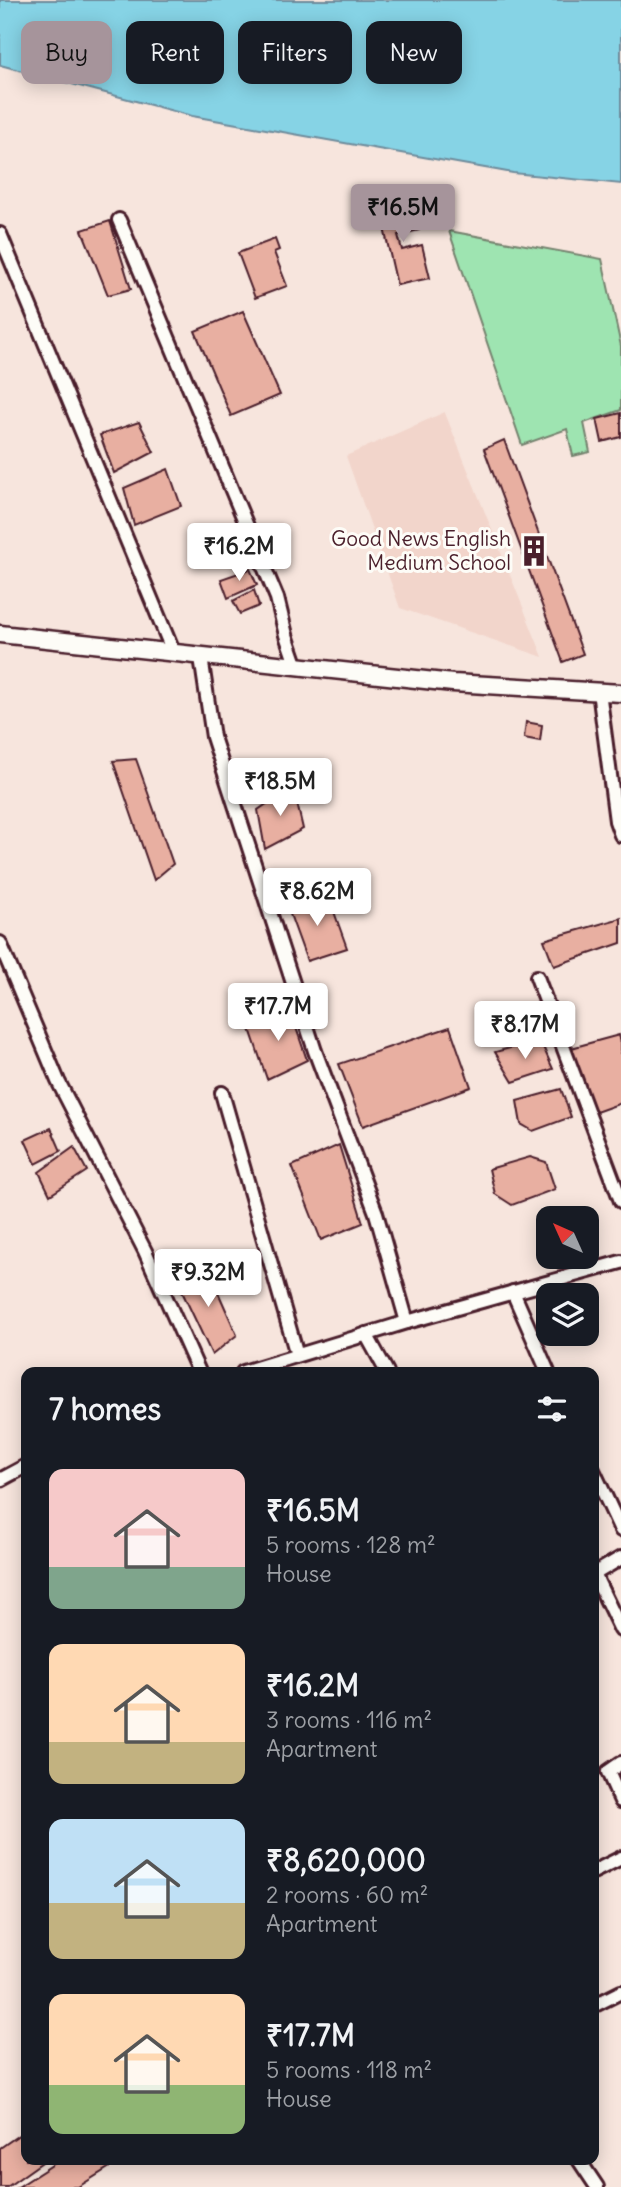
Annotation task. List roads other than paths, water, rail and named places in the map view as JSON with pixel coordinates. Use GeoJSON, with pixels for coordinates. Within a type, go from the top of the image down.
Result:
{"type":"FeatureCollection","features":[{"type":"Feature","properties":{"kind":"street"},"geometry":{"type":"LineString","coordinates":[[119,220],[277,598],[297,667]]}},
{"type":"Feature","properties":{"kind":"street"},"geometry":{"type":"LineString","coordinates":[[0,234],[174,654]]}},
{"type":"Feature","properties":{"kind":"street"},"geometry":{"type":"LineString","coordinates":[[0,634],[453,683],[621,693]]}},
{"type":"Feature","properties":{"kind":"street"},"geometry":{"type":"LineString","coordinates":[[201,657],[212,737],[315,1051],[382,1229],[407,1322]]}},
{"type":"Feature","properties":{"kind":"street"},"geometry":{"type":"LineString","coordinates":[[600,691],[616,821],[621,835]]}},
{"type":"Feature","properties":{"kind":"street"},"geometry":{"type":"LineString","coordinates":[[0,943],[58,1081],[145,1251],[197,1367]]}},
{"type":"Feature","properties":{"kind":"street"},"geometry":{"type":"LineString","coordinates":[[537,977],[621,1201]]}},
{"type":"Feature","properties":{"kind":"street"},"geometry":{"type":"LineString","coordinates":[[222,1093],[297,1355]]}},
{"type":"Feature","properties":{"kind":"street"},"geometry":{"type":"LineString","coordinates":[[260,1367],[407,1322],[620,1264]]}},
{"type":"Feature","properties":{"kind":"street"},"geometry":{"type":"LineString","coordinates":[[513,1293],[546,1367]]}},
{"type":"Feature","properties":{"kind":"street"},"geometry":{"type":"LineString","coordinates":[[366,1334],[384,1367]]}},
{"type":"Feature","properties":{"kind":"street"},"geometry":{"type":"LineString","coordinates":[[0,1480],[21,1469]]}},
{"type":"Feature","properties":{"kind":"street"},"geometry":{"type":"LineString","coordinates":[[599,1483],[621,1530]]}},
{"type":"Feature","properties":{"kind":"street"},"geometry":{"type":"LineString","coordinates":[[599,1571],[621,1558]]}},
{"type":"Feature","properties":{"kind":"street"},"geometry":{"type":"LineString","coordinates":[[599,1584],[621,1630]]}},
{"type":"Feature","properties":{"kind":"street"},"geometry":{"type":"LineString","coordinates":[[621,1763],[608,1772],[621,1801]]}},
{"type":"Feature","properties":{"kind":"street"},"geometry":{"type":"LineString","coordinates":[[599,1869],[621,1858]]}},
{"type":"Feature","properties":{"kind":"street"},"geometry":{"type":"LineString","coordinates":[[599,2003],[621,1992]]}},
{"type":"Feature","properties":{"kind":"street"},"geometry":{"type":"LineString","coordinates":[[582,2165],[597,2187]]}},
{"type":"Feature","properties":{"kind":"water"},"geometry":{"type":"Polygon","coordinates":[[[0,0],[621,0],[621,184],[513,173],[192,116],[72,84],[112,84],[112,21],[21,21],[21,71],[0,65],[0,0]]]}},
{"type":"Feature","properties":{"kind":"place","name":"Good News English Medium School"},"geometry":{"type":"Point","coordinates":[534,551]}}]}
